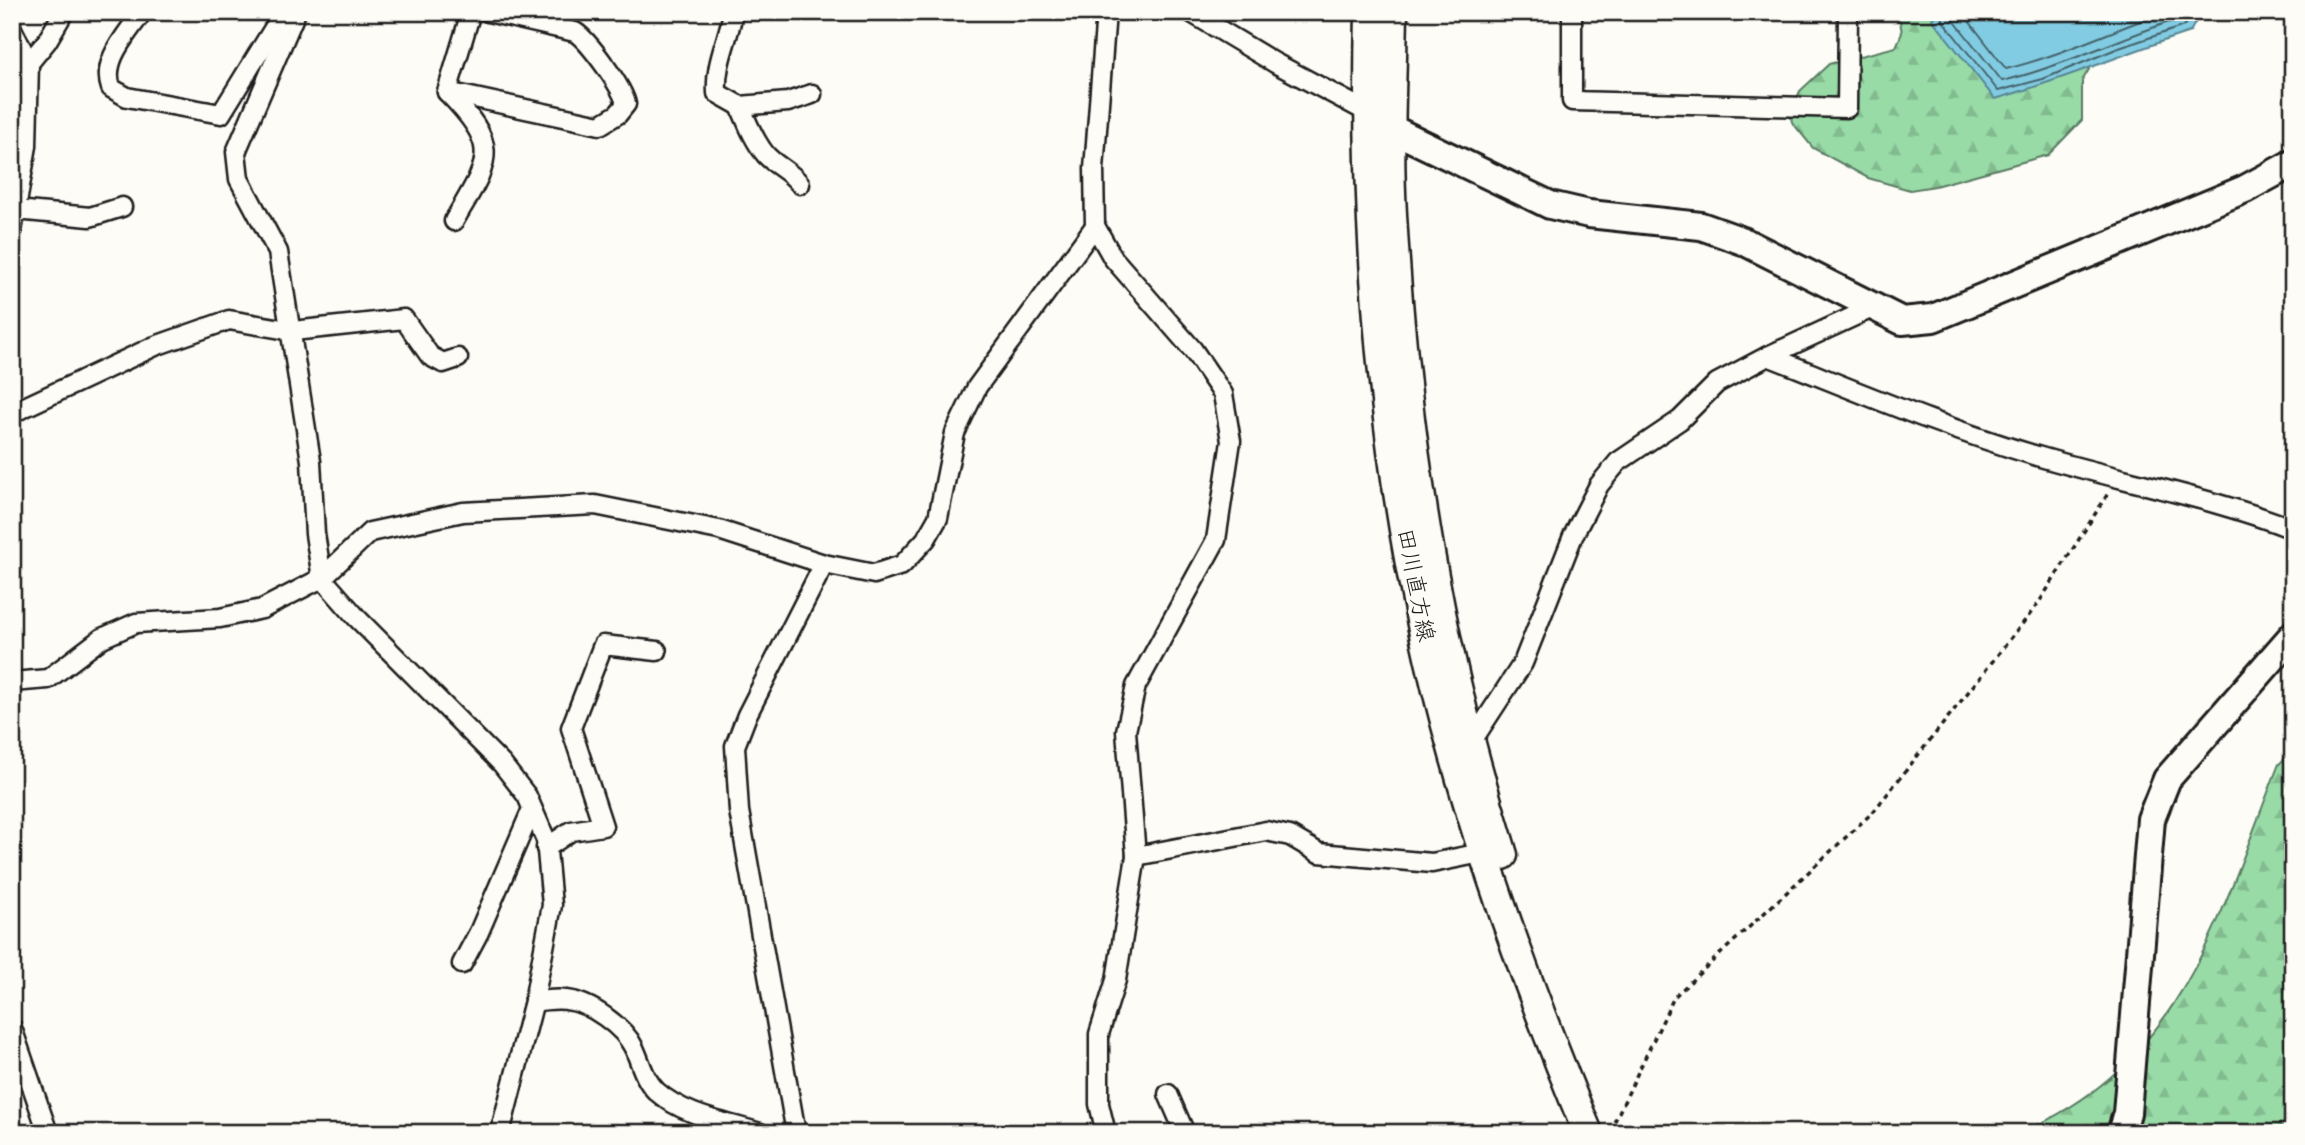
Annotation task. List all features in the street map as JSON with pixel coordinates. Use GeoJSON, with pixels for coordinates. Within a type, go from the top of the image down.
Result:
{"type":"FeatureCollection","features":[{"type":"Feature","properties":{"kind":"main road","name":"田川直方線"},"geometry":{"type":"LineString","coordinates":[[1370,12],[1368,111],[1380,357],[1392,457],[1428,649],[1452,750],[1608,1133]]}},
{"type":"Feature","properties":{"kind":"main road","name":"田川直方線"},"geometry":{"type":"LineString","coordinates":[[1393,12],[1391,211],[1403,362],[1425,542],[1472,741],[1510,938],[1588,1133]]}},
{"type":"Feature","properties":{"kind":"street"},"geometry":{"type":"LineString","coordinates":[[29,63],[47,41],[64,12]]}},
{"type":"Feature","properties":{"kind":"street"},"geometry":{"type":"LineString","coordinates":[[142,12],[110,59],[106,75],[111,88],[127,97],[221,114],[274,28],[296,12]]}},
{"type":"Feature","properties":{"kind":"street"},"geometry":{"type":"LineString","coordinates":[[296,12],[236,152],[239,178],[278,252],[293,331],[322,578],[357,618],[502,764],[527,796],[546,848],[552,905],[534,1001],[500,1133]]}},
{"type":"Feature","properties":{"kind":"street"},"geometry":{"type":"LineString","coordinates":[[447,92],[471,12]]}},
{"type":"Feature","properties":{"kind":"street"},"geometry":{"type":"LineString","coordinates":[[447,92],[600,125],[618,114],[626,104],[624,91],[605,70],[584,38],[575,32],[488,12]]}},
{"type":"Feature","properties":{"kind":"street"},"geometry":{"type":"LineString","coordinates":[[733,12],[730,32],[715,71],[717,93],[740,106],[788,102],[812,94]]}},
{"type":"Feature","properties":{"kind":"street"},"geometry":{"type":"LineString","coordinates":[[1106,1133],[1098,1104],[1099,1034],[1116,980],[1136,856],[1126,731],[1136,686],[1216,540],[1231,441],[1223,394],[1193,350],[1113,258],[1095,226],[1094,169],[1107,12]]}},
{"type":"Feature","properties":{"kind":"street"},"geometry":{"type":"LineString","coordinates":[[1190,12],[1275,63],[1368,111],[1392,128],[1550,205],[1589,214],[1701,226],[1743,241],[1902,321],[1933,318],[2245,189],[2293,163]]}},
{"type":"Feature","properties":{"kind":"street"},"geometry":{"type":"LineString","coordinates":[[1572,12],[1572,102],[1847,108],[1848,12]]}},
{"type":"Feature","properties":{"kind":"street"},"geometry":{"type":"LineString","coordinates":[[12,29],[29,63],[27,146],[12,231]]}},
{"type":"Feature","properties":{"kind":"street"},"geometry":{"type":"LineString","coordinates":[[447,92],[470,115],[486,151],[486,165],[454,221]]}},
{"type":"Feature","properties":{"kind":"street"},"geometry":{"type":"LineString","coordinates":[[740,106],[755,139],[768,157],[789,169],[800,184]]}},
{"type":"Feature","properties":{"kind":"street"},"geometry":{"type":"LineString","coordinates":[[16,210],[90,217],[122,207]]}},
{"type":"Feature","properties":{"kind":"street"},"geometry":{"type":"LineString","coordinates":[[12,682],[48,679],[102,638],[136,623],[220,618],[251,611],[322,578],[370,532],[463,512],[595,505],[719,530],[824,564],[874,574],[902,565],[926,539],[938,518],[955,433],[977,387],[1095,226]]}},
{"type":"Feature","properties":{"kind":"street"},"geometry":{"type":"LineString","coordinates":[[1472,741],[1523,663],[1573,536],[1599,485],[1618,462],[1680,420],[1717,383],[1872,308]]}},
{"type":"Feature","properties":{"kind":"street"},"geometry":{"type":"LineString","coordinates":[[12,413],[155,346],[229,320],[293,331],[404,319],[430,356],[443,363],[458,358]]}},
{"type":"Feature","properties":{"kind":"street"},"geometry":{"type":"LineString","coordinates":[[1768,356],[1936,423],[2037,456],[2206,500],[2293,529]]}},
{"type":"Feature","properties":{"kind":"street"},"geometry":{"type":"LineString","coordinates":[[796,1133],[739,811],[735,746],[747,715],[824,564]]}},
{"type":"Feature","properties":{"kind":"street"},"geometry":{"type":"LineString","coordinates":[[2121,1133],[2127,1113],[2151,819],[2167,779],[2293,635]]}},
{"type":"Feature","properties":{"kind":"street"},"geometry":{"type":"LineString","coordinates":[[546,848],[570,831],[603,826],[571,728],[603,645],[657,651]]}},
{"type":"Feature","properties":{"kind":"street"},"geometry":{"type":"LineString","coordinates":[[462,964],[479,932],[501,875],[532,809]]}},
{"type":"Feature","properties":{"kind":"street"},"geometry":{"type":"LineString","coordinates":[[1136,856],[1266,831],[1290,836],[1319,853],[1432,863],[1492,851]]}},
{"type":"Feature","properties":{"kind":"street"},"geometry":{"type":"LineString","coordinates":[[534,1001],[565,1000],[595,1012],[627,1035],[643,1072],[654,1089],[669,1101],[684,1109],[760,1133]]}},
{"type":"Feature","properties":{"kind":"street"},"geometry":{"type":"LineString","coordinates":[[12,1028],[48,1133]]}},
{"type":"Feature","properties":{"kind":"street"},"geometry":{"type":"LineString","coordinates":[[1168,1094],[1185,1133]]}},
{"type":"Feature","properties":{"kind":"path"},"geometry":{"type":"LineString","coordinates":[[1608,1133],[1674,998],[1873,812],[2038,604],[2119,477]]}},
{"type":"Feature","properties":{"kind":"green space"},"geometry":{"type":"Polygon","coordinates":[[[1889,12],[2086,12],[2091,66],[2082,81],[2082,120],[2048,155],[1935,186],[1910,190],[1868,178],[1813,148],[1792,122],[1790,113],[1800,91],[1829,64],[1896,47],[1902,33],[1900,21],[1889,12]]]}},
{"type":"Feature","properties":{"kind":"green space"},"geometry":{"type":"Polygon","coordinates":[[[2293,751],[2293,1133],[2020,1133],[2076,1104],[2121,1067],[2158,1026],[2188,979],[2214,929],[2279,764],[2293,751]]]}},
{"type":"Feature","properties":{"kind":"water"},"geometry":{"type":"Polygon","coordinates":[[[1938,12],[2201,12],[2190,32],[1995,99],[1932,19],[1938,12]]]}}]}
